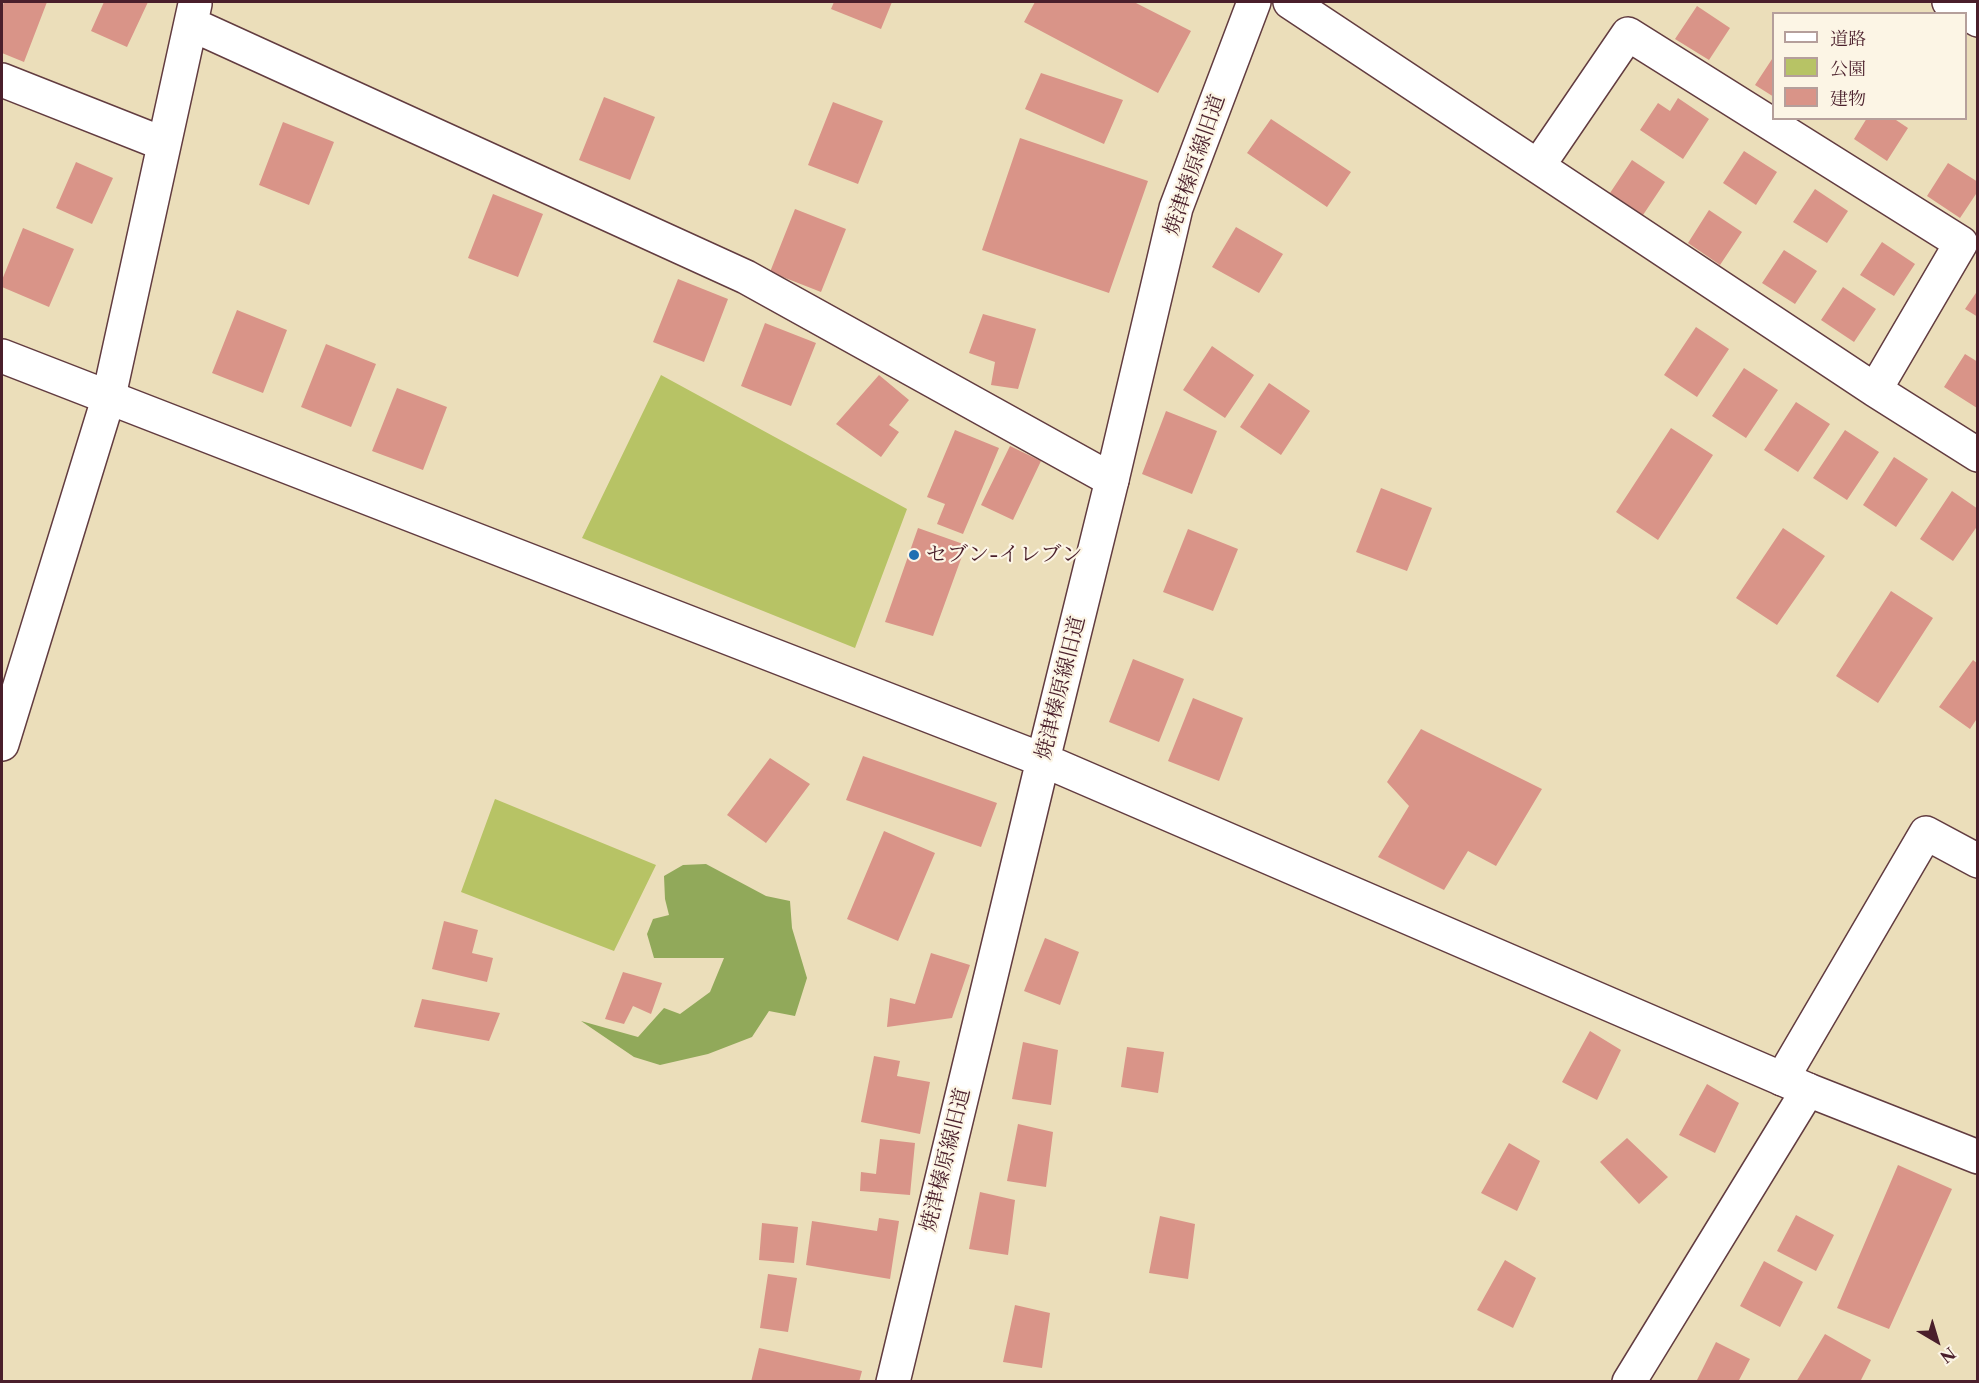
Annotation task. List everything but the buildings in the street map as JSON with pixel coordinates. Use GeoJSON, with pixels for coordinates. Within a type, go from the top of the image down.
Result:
{"type":"FeatureCollection","features":[{"type":"Feature","properties":{"kind":"street","name":"焼津榛原線旧道"},"geometry":{"type":"LineString","coordinates":[[893,1382],[1176,208],[1254,2]]}},
{"type":"Feature","properties":{"kind":"street"},"geometry":{"type":"LineString","coordinates":[[1290,2],[1875,390],[1977,455]]}},
{"type":"Feature","properties":{"kind":"street"},"geometry":{"type":"LineString","coordinates":[[1949,2],[1965,12]]}},
{"type":"Feature","properties":{"kind":"street"},"geometry":{"type":"LineString","coordinates":[[2,744],[108,396],[193,13],[746,277],[1112,480]]}},
{"type":"Feature","properties":{"kind":"street"},"geometry":{"type":"LineString","coordinates":[[1538,166],[1628,34],[1961,243],[1875,390]]}},
{"type":"Feature","properties":{"kind":"street"},"geometry":{"type":"LineString","coordinates":[[2,80],[164,144]]}},
{"type":"Feature","properties":{"kind":"street"},"geometry":{"type":"LineString","coordinates":[[2,356],[1043,760],[1795,1085],[1977,1157]]}},
{"type":"Feature","properties":{"kind":"street"},"geometry":{"type":"LineString","coordinates":[[1629,1382],[1795,1085],[1926,833],[1977,861]]}},
{"type":"Feature","properties":{"kind":"green space"},"geometry":{"type":"Polygon","coordinates":[[[661,375],[907,509],[855,648],[582,538],[661,375]]]}},
{"type":"Feature","properties":{"kind":"green space"},"geometry":{"type":"Polygon","coordinates":[[[495,799],[656,865],[614,951],[461,892],[495,799]]]}},
{"type":"Feature","properties":{"kind":"green space"},"geometry":{"type":"Polygon","coordinates":[[[706,864],[766,896],[790,901],[792,928],[807,978],[795,1016],[769,1011],[752,1037],[708,1054],[660,1065],[634,1057],[581,1021],[638,1037],[664,1008],[680,1014],[710,992],[724,958],[654,958],[647,934],[653,919],[669,915],[665,899],[664,876],[683,865],[706,864]]]}},
{"type":"Feature","properties":{"kind":"place","name":"セブン-イレブン"},"geometry":{"type":"Point","coordinates":[914,555]}}]}
